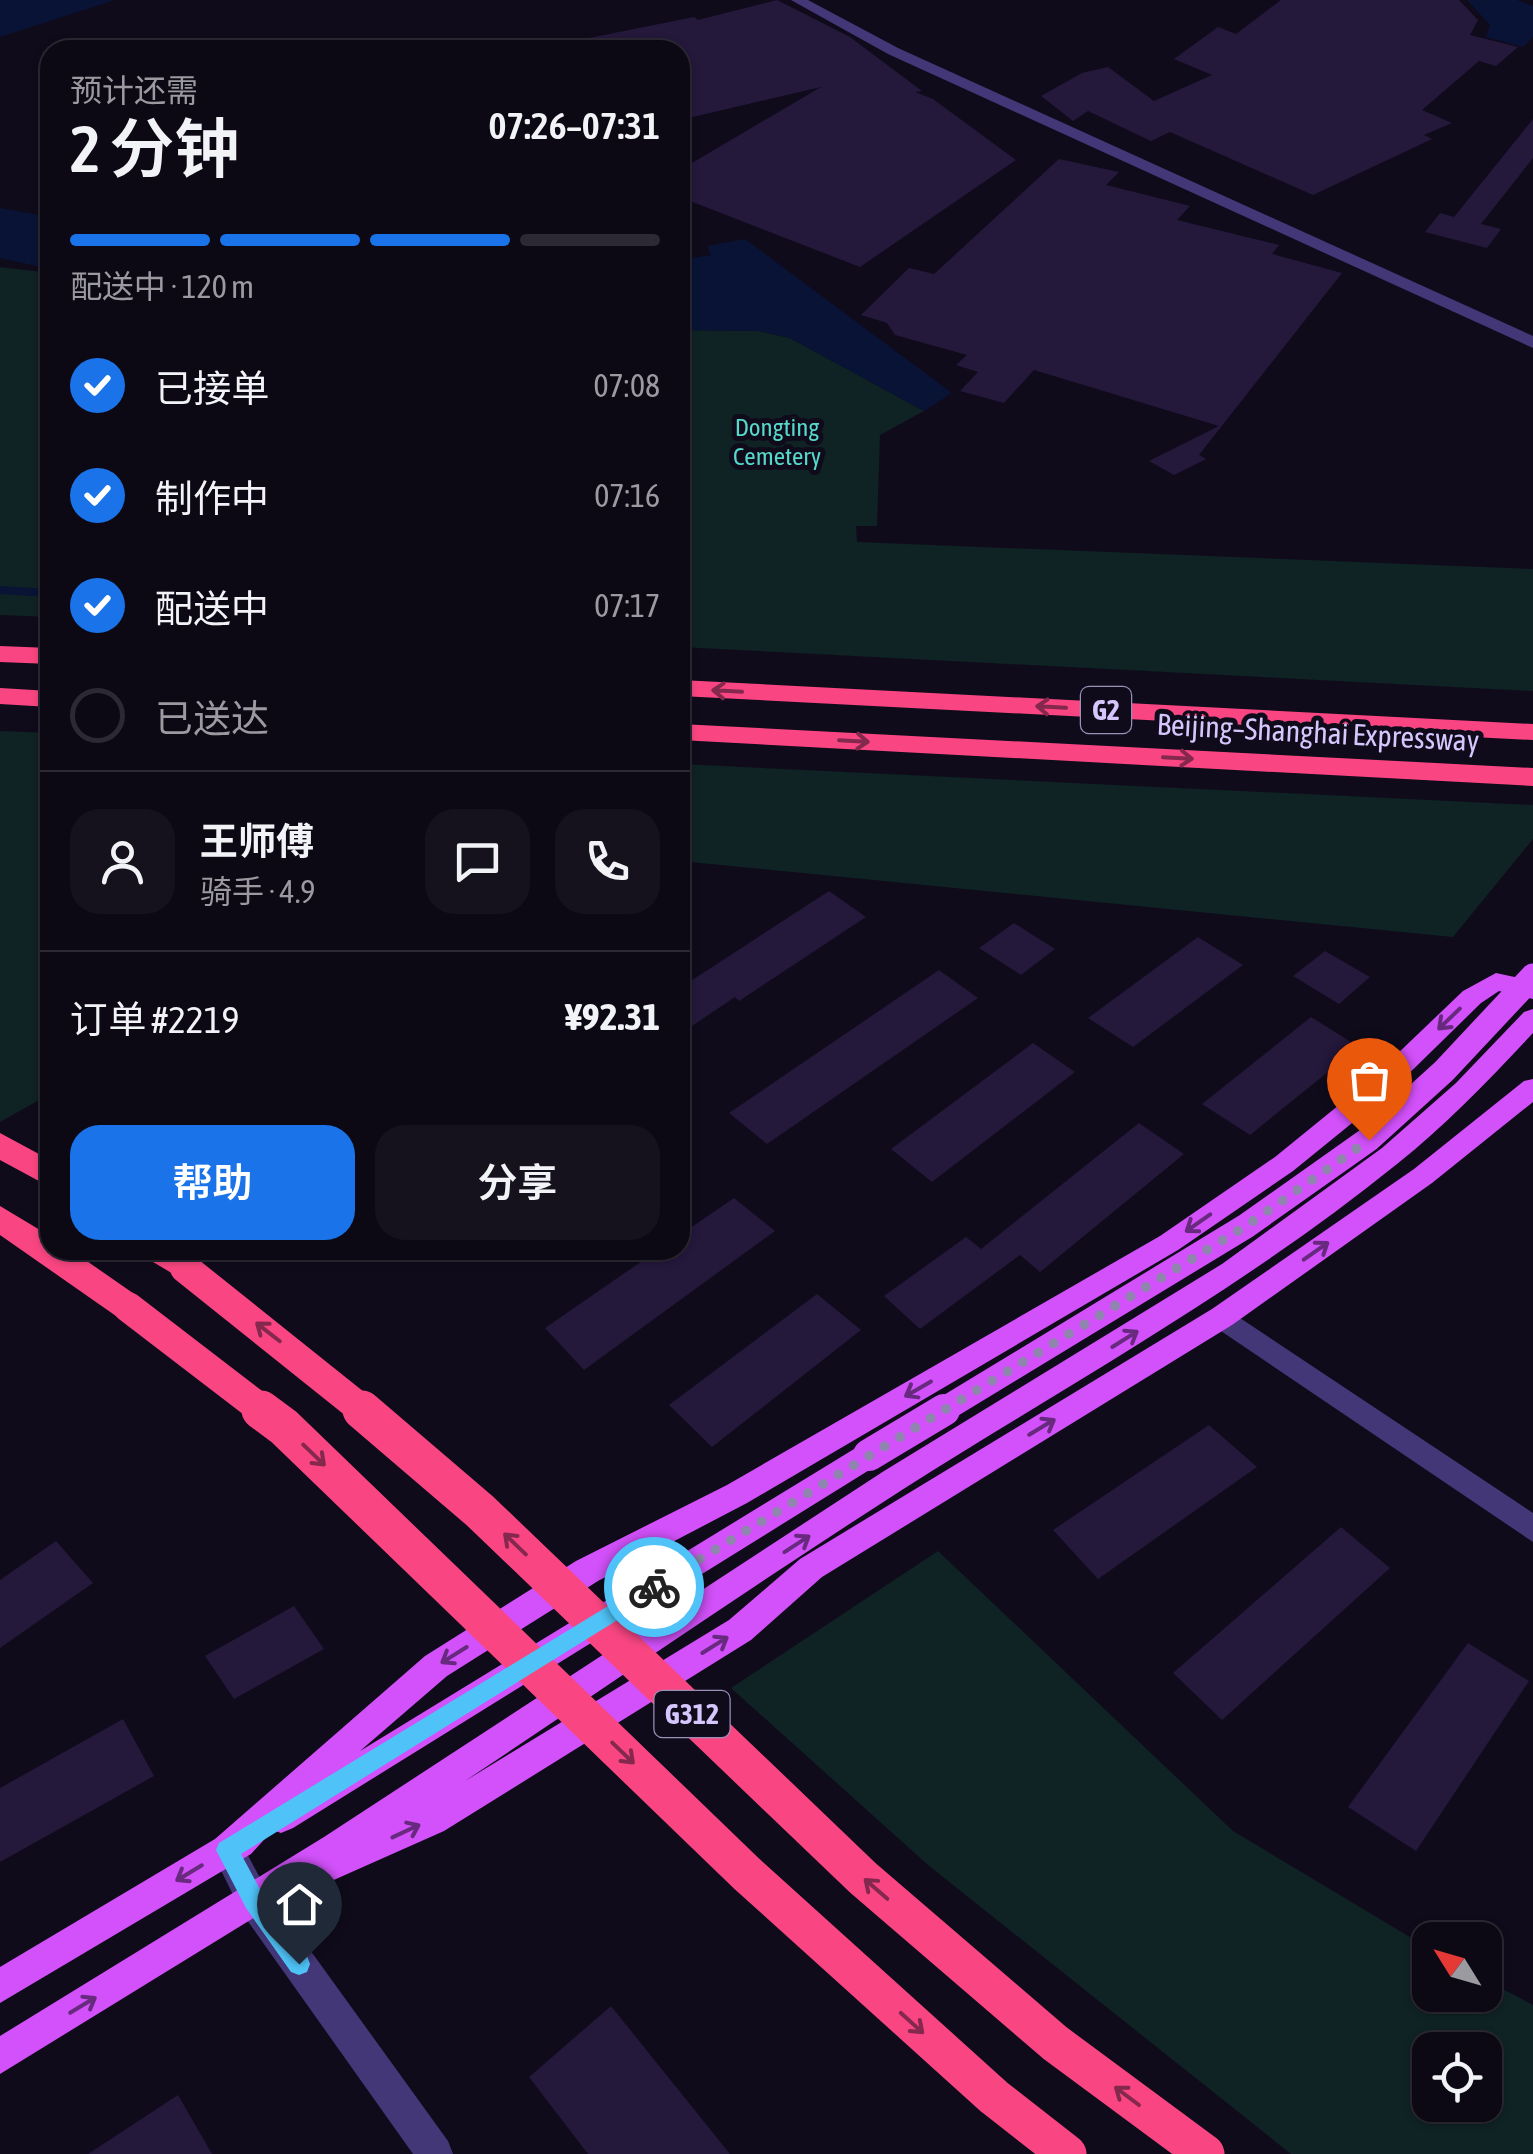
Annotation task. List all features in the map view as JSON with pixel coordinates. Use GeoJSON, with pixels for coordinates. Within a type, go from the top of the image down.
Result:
{"type":"FeatureCollection","features":[{"type":"Feature","properties":{"kind":"highway"},"geometry":{"type":"LineString","coordinates":[[0,654],[40,656]]}},
{"type":"Feature","properties":{"kind":"highway","name":"Beijing–Shanghai Expressway"},"geometry":{"type":"LineString","coordinates":[[690,689],[1533,732]]}},
{"type":"Feature","properties":{"kind":"highway"},"geometry":{"type":"LineString","coordinates":[[0,696],[40,698]]}},
{"type":"Feature","properties":{"kind":"highway","name":"Beijing–Shanghai Expressway"},"geometry":{"type":"LineString","coordinates":[[690,733],[1533,776]]}},
{"type":"Feature","properties":{"kind":"highway"},"geometry":{"type":"LineString","coordinates":[[0,1145],[40,1169]]}},
{"type":"Feature","properties":{"kind":"highway","name":"G312"},"geometry":{"type":"LineString","coordinates":[[0,1218],[40,1246]]}},
{"type":"Feature","properties":{"kind":"highway","name":"G312"},"geometry":{"type":"LineString","coordinates":[[60,1260],[284,1427],[747,1874],[994,2098],[1067,2154]]}},
{"type":"Feature","properties":{"kind":"highway","name":"G312"},"geometry":{"type":"LineString","coordinates":[[173,1260],[321,1374],[480,1510],[863,1878],[1055,2042],[1205,2154]]}},
{"type":"Feature","properties":{"kind":"main road"},"geometry":{"type":"LineString","coordinates":[[0,1986],[1246,1226],[1369,1140],[1444,1071],[1533,976]]}},
{"type":"Feature","properties":{"kind":"main road"},"geometry":{"type":"LineString","coordinates":[[227,1850],[436,1666],[587,1571],[737,1494],[1169,1243],[1284,1164],[1380,1086],[1472,997],[1496,982],[1533,990]]}},
{"type":"Feature","properties":{"kind":"main road"},"geometry":{"type":"LineString","coordinates":[[0,2056],[254,1901],[893,1481],[1232,1273],[1342,1194],[1480,1079],[1533,1018]]}},
{"type":"Feature","properties":{"kind":"main road"},"geometry":{"type":"LineString","coordinates":[[254,1901],[432,1820],[740,1630],[811,1568],[1222,1318],[1423,1176],[1533,1088]]}},
{"type":"Feature","properties":{"kind":"street"},"geometry":{"type":"LineString","coordinates":[[798,0],[893,51],[1533,342]]}},
{"type":"Feature","properties":{"kind":"street"},"geometry":{"type":"LineString","coordinates":[[1222,1318],[1533,1529]]}},
{"type":"Feature","properties":{"kind":"street"},"geometry":{"type":"LineString","coordinates":[[227,1850],[254,1901],[434,2154]]}},
{"type":"Feature","properties":{"kind":"green space"},"geometry":{"type":"Polygon","coordinates":[[[0,267],[40,272],[40,617],[0,615],[0,267]]]}},
{"type":"Feature","properties":{"kind":"green space","name":"Dongting Cemetery"},"geometry":{"type":"Polygon","coordinates":[[[690,330],[759,331],[790,338],[924,411],[880,435],[877,526],[856,526],[857,542],[1533,569],[1533,691],[690,648],[690,330]]]}},
{"type":"Feature","properties":{"kind":"green space"},"geometry":{"type":"Polygon","coordinates":[[[0,731],[40,733],[40,1100],[0,1122],[0,731]]]}},
{"type":"Feature","properties":{"kind":"green space"},"geometry":{"type":"Polygon","coordinates":[[[690,764],[1533,805],[1533,839],[1453,937],[690,862],[690,764]]]}},
{"type":"Feature","properties":{"kind":"green space"},"geometry":{"type":"Polygon","coordinates":[[[938,1551],[1233,1831],[1412,1938],[1412,2012],[1502,2012],[1502,1989],[1533,2005],[1533,2154],[1291,2154],[928,1865],[731,1688],[938,1551]]]}},
{"type":"Feature","properties":{"kind":"water"},"geometry":{"type":"Polygon","coordinates":[[[0,0],[115,0],[0,37],[0,0]]]}},
{"type":"Feature","properties":{"kind":"water"},"geometry":{"type":"Polygon","coordinates":[[[1467,0],[1517,0],[1533,6],[1533,37],[1523,47],[1486,37],[1490,25],[1467,0]]]}},
{"type":"Feature","properties":{"kind":"water"},"geometry":{"type":"Polygon","coordinates":[[[0,208],[40,215],[40,267],[0,258],[0,208]]]}},
{"type":"Feature","properties":{"kind":"water"},"geometry":{"type":"Polygon","coordinates":[[[745,239],[952,393],[924,411],[790,338],[759,331],[690,330],[690,258],[711,255],[707,246],[745,239]]]}},
{"type":"Feature","properties":{"kind":"building"},"geometry":{"type":"Polygon","coordinates":[[[777,0],[850,37],[922,91],[915,92],[933,99],[1016,160],[860,267],[690,201],[690,164],[821,87],[690,118],[690,40],[584,40],[694,17],[698,20],[777,0]]]}},
{"type":"Feature","properties":{"kind":"building"},"geometry":{"type":"Polygon","coordinates":[[[1281,0],[1459,0],[1478,20],[1470,35],[1518,47],[1496,66],[1479,61],[1422,110],[1452,123],[1424,135],[1432,139],[1313,195],[1170,132],[1151,141],[1088,111],[1073,121],[1041,96],[1082,73],[1108,67],[1154,101],[1212,75],[1174,59],[1218,27],[1236,34],[1281,0]]]}},
{"type":"Feature","properties":{"kind":"building"},"geometry":{"type":"Polygon","coordinates":[[[1533,119],[1533,158],[1481,224],[1501,229],[1487,248],[1425,232],[1440,213],[1454,217],[1533,119]]]}},
{"type":"Feature","properties":{"kind":"building"},"geometry":{"type":"Polygon","coordinates":[[[1059,159],[1119,172],[1106,185],[1190,206],[1177,220],[1279,245],[1272,254],[1342,273],[1199,455],[1206,459],[1174,475],[1149,461],[1219,426],[1034,370],[1004,403],[960,391],[978,372],[956,365],[967,355],[895,335],[887,323],[861,315],[909,268],[934,274],[1059,159]]]}},
{"type":"Feature","properties":{"kind":"building"},"geometry":{"type":"Polygon","coordinates":[[[829,891],[866,917],[739,1001],[735,997],[690,1027],[690,981],[829,891]]]}},
{"type":"Feature","properties":{"kind":"building"},"geometry":{"type":"Polygon","coordinates":[[[1014,923],[1055,949],[1021,975],[979,948],[1014,923]]]}},
{"type":"Feature","properties":{"kind":"building"},"geometry":{"type":"Polygon","coordinates":[[[1198,937],[1243,965],[1133,1047],[1088,1018],[1198,937]]]}},
{"type":"Feature","properties":{"kind":"building"},"geometry":{"type":"Polygon","coordinates":[[[1325,951],[1370,977],[1339,1004],[1293,976],[1325,951]]]}},
{"type":"Feature","properties":{"kind":"building"},"geometry":{"type":"Polygon","coordinates":[[[939,970],[978,998],[767,1144],[729,1113],[939,970]]]}},
{"type":"Feature","properties":{"kind":"building"},"geometry":{"type":"Polygon","coordinates":[[[1311,1017],[1359,1047],[1250,1135],[1202,1104],[1311,1017]]]}},
{"type":"Feature","properties":{"kind":"building"},"geometry":{"type":"Polygon","coordinates":[[[1033,1043],[1075,1072],[932,1182],[891,1149],[1033,1043]]]}},
{"type":"Feature","properties":{"kind":"building"},"geometry":{"type":"Polygon","coordinates":[[[1139,1123],[1184,1154],[1040,1272],[1020,1255],[920,1329],[884,1296],[966,1237],[981,1249],[1139,1123]]]}},
{"type":"Feature","properties":{"kind":"building"},"geometry":{"type":"Polygon","coordinates":[[[734,1198],[775,1231],[584,1370],[545,1328],[644,1260],[690,1260],[690,1228],[734,1198]]]}},
{"type":"Feature","properties":{"kind":"building"},"geometry":{"type":"Polygon","coordinates":[[[817,1294],[861,1330],[712,1447],[669,1405],[817,1294]]]}},
{"type":"Feature","properties":{"kind":"building"},"geometry":{"type":"Polygon","coordinates":[[[1209,1425],[1257,1467],[1098,1579],[1053,1530],[1209,1425]]]}},
{"type":"Feature","properties":{"kind":"building"},"geometry":{"type":"Polygon","coordinates":[[[1341,1527],[1390,1568],[1222,1720],[1173,1673],[1341,1527]]]}},
{"type":"Feature","properties":{"kind":"building"},"geometry":{"type":"Polygon","coordinates":[[[56,1541],[93,1583],[0,1648],[0,1580],[56,1541]]]}},
{"type":"Feature","properties":{"kind":"building"},"geometry":{"type":"Polygon","coordinates":[[[294,1606],[324,1649],[234,1699],[205,1656],[294,1606]]]}},
{"type":"Feature","properties":{"kind":"building"},"geometry":{"type":"Polygon","coordinates":[[[1468,1643],[1529,1681],[1416,1851],[1348,1807],[1468,1643]]]}},
{"type":"Feature","properties":{"kind":"building"},"geometry":{"type":"Polygon","coordinates":[[[123,1719],[154,1776],[0,1862],[0,1788],[123,1719]]]}},
{"type":"Feature","properties":{"kind":"building"},"geometry":{"type":"Polygon","coordinates":[[[611,2006],[730,2154],[588,2154],[529,2077],[611,2006]]]}},
{"type":"Feature","properties":{"kind":"building"},"geometry":{"type":"Polygon","coordinates":[[[178,2095],[212,2154],[88,2154],[178,2095]]]}},
{"type":"Feature","properties":{"kind":"waterway"},"geometry":{"type":"LineString","coordinates":[[0,590],[40,592]]}},
{"type":"Feature","properties":{"kind":"way so far"},"geometry":{"type":"LineString","coordinates":[[654,1587],[1246,1226],[1369,1140]]}},
{"type":"Feature","properties":{"kind":"route"},"geometry":{"type":"LineString","coordinates":[[299,1964],[254,1901],[227,1850],[654,1587]]}}]}
